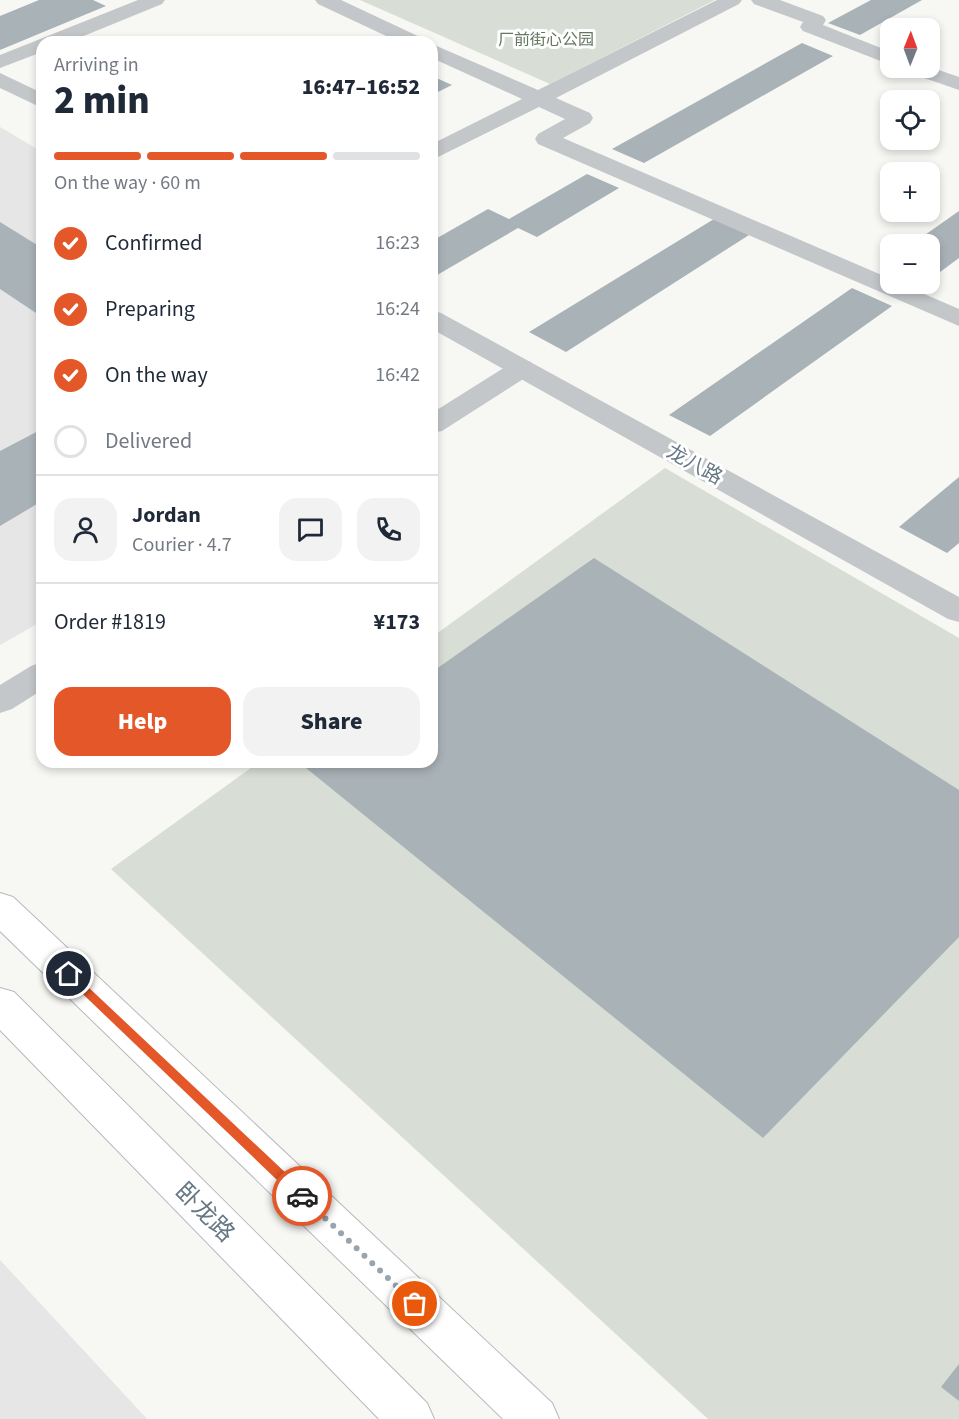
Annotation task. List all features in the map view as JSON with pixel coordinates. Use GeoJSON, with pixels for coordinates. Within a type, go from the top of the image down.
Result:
{"type":"FeatureCollection","features":[{"type":"Feature","properties":{"kind":"main road"},"geometry":{"type":"LineString","coordinates":[[0,908],[536,1419]]}},
{"type":"Feature","properties":{"kind":"main road","name":"卧龙路"},"geometry":{"type":"LineString","coordinates":[[0,1004],[411,1419]]}},
{"type":"Feature","properties":{"kind":"street"},"geometry":{"type":"LineString","coordinates":[[66,36],[155,0]]}},
{"type":"Feature","properties":{"kind":"street"},"geometry":{"type":"LineString","coordinates":[[325,0],[402,36]]}},
{"type":"Feature","properties":{"kind":"street"},"geometry":{"type":"LineString","coordinates":[[438,150],[732,0]]}},
{"type":"Feature","properties":{"kind":"street"},"geometry":{"type":"LineString","coordinates":[[761,0],[816,20],[810,27],[880,55]]}},
{"type":"Feature","properties":{"kind":"street"},"geometry":{"type":"LineString","coordinates":[[0,62],[36,47]]}},
{"type":"Feature","properties":{"kind":"street"},"geometry":{"type":"LineString","coordinates":[[438,53],[582,118],[546,139],[959,318]]}},
{"type":"Feature","properties":{"kind":"street"},"geometry":{"type":"LineString","coordinates":[[940,77],[959,84]]}},
{"type":"Feature","properties":{"kind":"street"},"geometry":{"type":"LineString","coordinates":[[0,79],[36,99]]}},
{"type":"Feature","properties":{"kind":"street","name":"龙八路"},"geometry":{"type":"LineString","coordinates":[[438,321],[959,611]]}},
{"type":"Feature","properties":{"kind":"street"},"geometry":{"type":"LineString","coordinates":[[438,422],[522,368]]}},
{"type":"Feature","properties":{"kind":"street"},"geometry":{"type":"LineString","coordinates":[[0,701],[36,678]]}},
{"type":"Feature","properties":{"kind":"shaded area"},"geometry":{"type":"Polygon","coordinates":[[[0,127],[36,148],[36,624],[0,645],[0,127]]]}},
{"type":"Feature","properties":{"kind":"shaded area"},"geometry":{"type":"Polygon","coordinates":[[[0,1260],[147,1419],[0,1419],[0,1260]]]}},
{"type":"Feature","properties":{"kind":"green space","name":"厂前街心公园"},"geometry":{"type":"Polygon","coordinates":[[[360,0],[715,0],[550,84],[360,0]]]}},
{"type":"Feature","properties":{"kind":"green space"},"geometry":{"type":"Polygon","coordinates":[[[665,468],[959,638],[959,1419],[708,1419],[111,869],[251,768],[438,768],[438,633],[665,468]]]}},
{"type":"Feature","properties":{"kind":"building"},"geometry":{"type":"Polygon","coordinates":[[[39,0],[93,0],[106,6],[0,50],[0,16],[39,0]]]}},
{"type":"Feature","properties":{"kind":"building"},"geometry":{"type":"Polygon","coordinates":[[[871,0],[922,0],[890,18],[880,18],[880,24],[860,35],[828,23],[871,0]]]}},
{"type":"Feature","properties":{"kind":"building"},"geometry":{"type":"Polygon","coordinates":[[[802,43],[833,56],[644,163],[612,149],[802,43]]]}},
{"type":"Feature","properties":{"kind":"building"},"geometry":{"type":"Polygon","coordinates":[[[438,79],[452,85],[438,92],[438,79]]]}},
{"type":"Feature","properties":{"kind":"building"},"geometry":{"type":"Polygon","coordinates":[[[587,174],[619,188],[537,237],[518,228],[438,275],[438,238],[488,209],[509,219],[587,174]]]}},
{"type":"Feature","properties":{"kind":"building"},"geometry":{"type":"Polygon","coordinates":[[[959,211],[959,258],[940,272],[940,234],[926,234],[959,211]]]}},
{"type":"Feature","properties":{"kind":"building"},"geometry":{"type":"Polygon","coordinates":[[[714,219],[749,235],[566,352],[529,332],[714,219]]]}},
{"type":"Feature","properties":{"kind":"building"},"geometry":{"type":"Polygon","coordinates":[[[0,222],[36,244],[36,313],[0,289],[0,222]]]}},
{"type":"Feature","properties":{"kind":"building"},"geometry":{"type":"Polygon","coordinates":[[[852,288],[892,306],[710,436],[669,415],[852,288]]]}},
{"type":"Feature","properties":{"kind":"building"},"geometry":{"type":"Polygon","coordinates":[[[36,432],[36,505],[0,526],[0,451],[36,432]]]}},
{"type":"Feature","properties":{"kind":"building"},"geometry":{"type":"Polygon","coordinates":[[[959,477],[959,543],[947,553],[899,527],[959,477]]]}},
{"type":"Feature","properties":{"kind":"building"},"geometry":{"type":"Polygon","coordinates":[[[594,558],[959,790],[959,937],[763,1138],[306,768],[438,768],[438,668],[594,558]]]}},
{"type":"Feature","properties":{"kind":"building"},"geometry":{"type":"Polygon","coordinates":[[[959,1364],[959,1401],[941,1387],[959,1364]]]}},
{"type":"Feature","properties":{"kind":"way so far"},"geometry":{"type":"LineString","coordinates":[[302,1196],[415,1304]]}},
{"type":"Feature","properties":{"kind":"route"},"geometry":{"type":"LineString","coordinates":[[69,974],[302,1196]]}}]}
